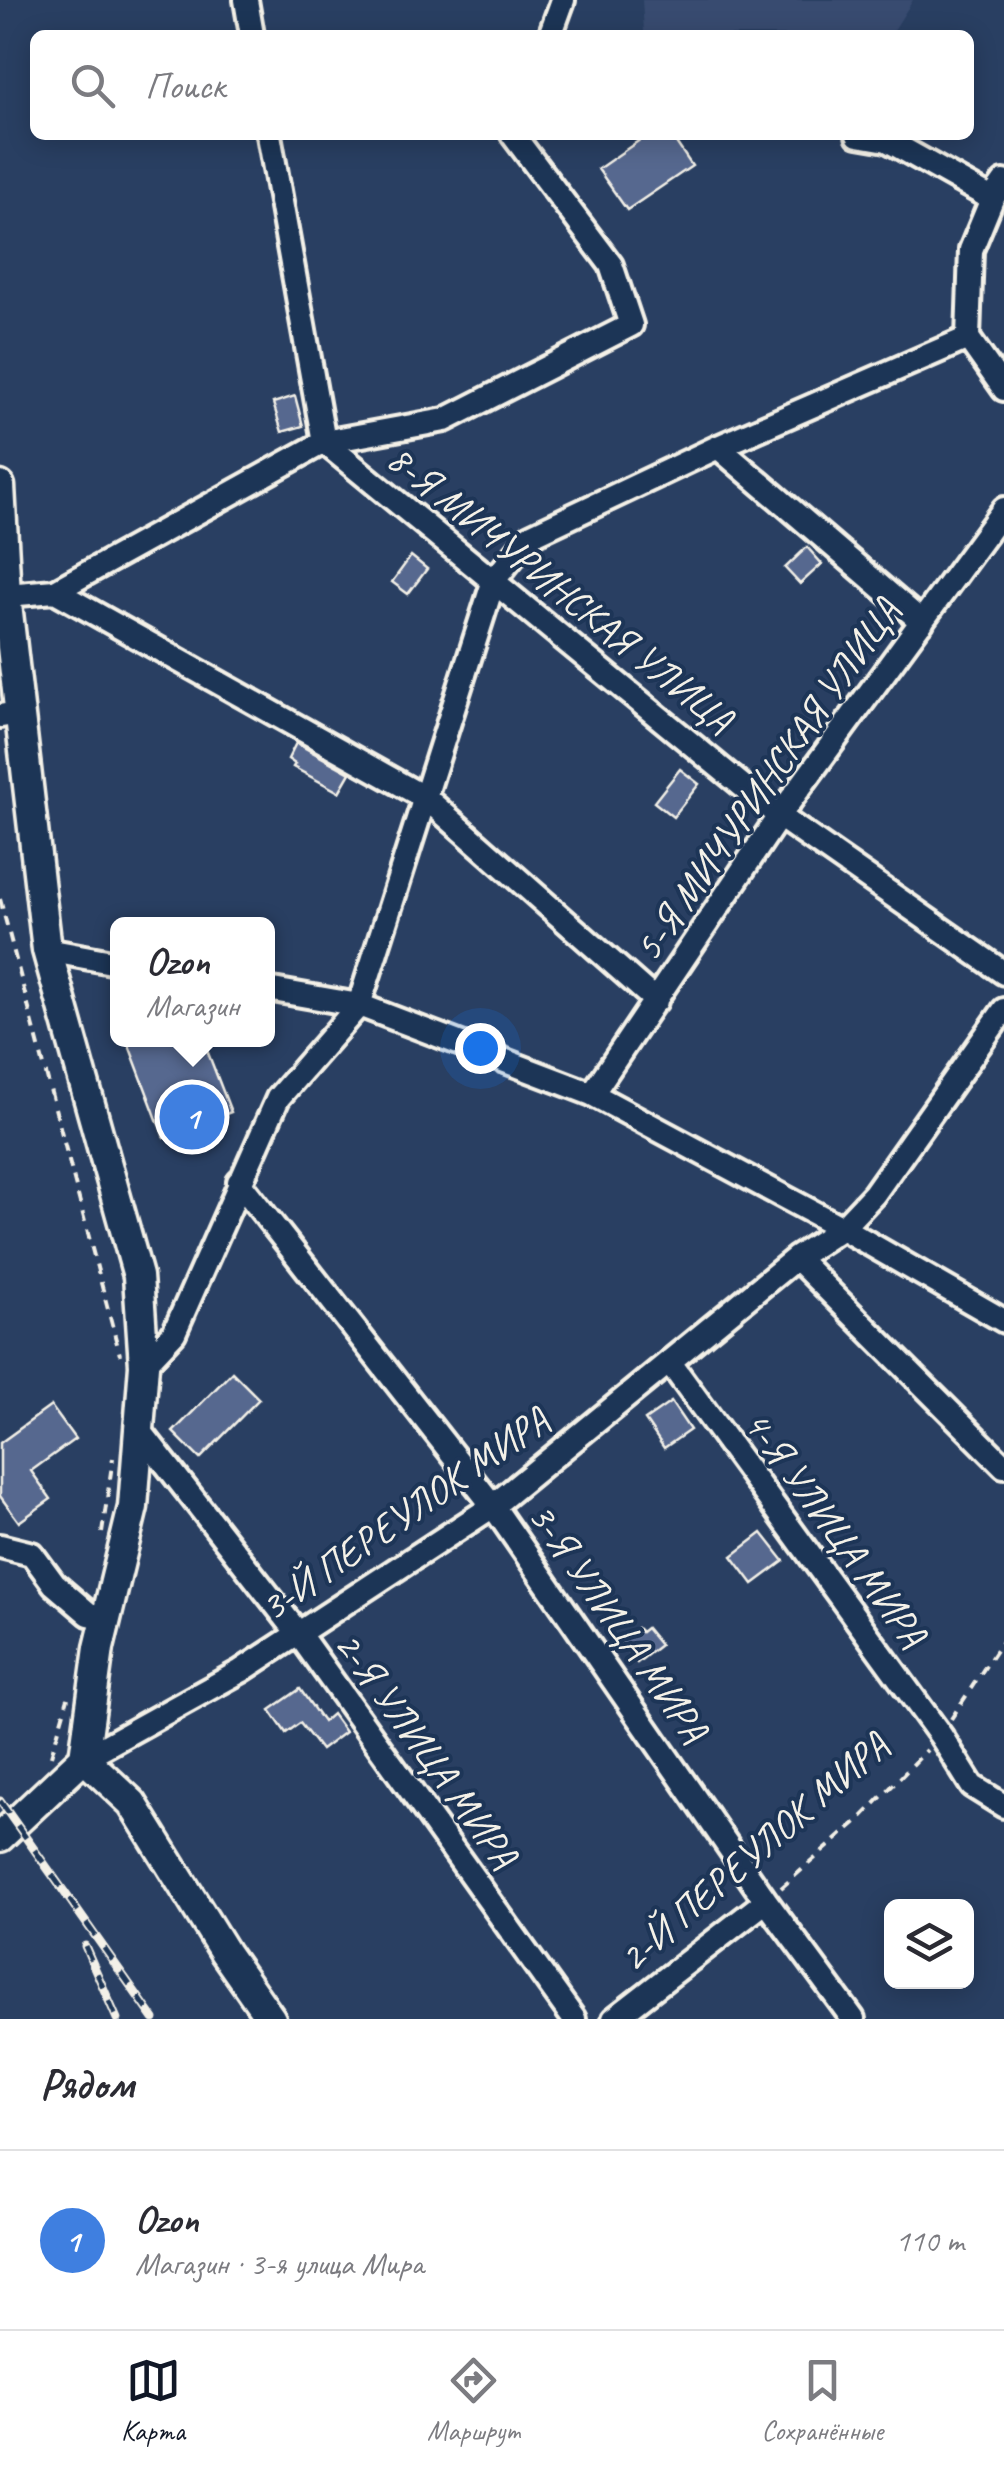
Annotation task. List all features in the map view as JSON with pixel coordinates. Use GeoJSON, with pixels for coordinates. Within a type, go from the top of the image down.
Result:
{"type":"FeatureCollection","features":[{"type":"Feature","properties":{"kind":"main road"},"geometry":{"type":"LineString","coordinates":[[0,486],[10,714],[47,950],[138,1276],[132,1359],[140,1432],[133,1507],[99,1648],[84,1758],[0,1837]]}},
{"type":"Feature","properties":{"kind":"main road"},"geometry":{"type":"LineString","coordinates":[[84,1758],[132,1803],[271,2019]]}},
{"type":"Feature","properties":{"kind":"street"},"geometry":{"type":"LineString","coordinates":[[246,0],[251,30]]}},
{"type":"Feature","properties":{"kind":"street"},"geometry":{"type":"LineString","coordinates":[[554,30],[563,0]]}},
{"type":"Feature","properties":{"kind":"street"},"geometry":{"type":"LineString","coordinates":[[271,140],[324,442]]}},
{"type":"Feature","properties":{"kind":"street"},"geometry":{"type":"LineString","coordinates":[[6,595],[55,591],[324,442],[445,420],[631,325],[611,265],[517,140]]}},
{"type":"Feature","properties":{"kind":"street"},"geometry":{"type":"LineString","coordinates":[[887,140],[998,190],[971,250],[968,338],[1004,390]]}},
{"type":"Feature","properties":{"kind":"street"},"geometry":{"type":"LineString","coordinates":[[132,1359],[174,1333],[278,1098],[359,1005],[494,580],[530,536],[718,447],[968,338]]}},
{"type":"Feature","properties":{"kind":"street","name":"8-Я МИЧУРИНСКАЯ УЛИЦА"},"geometry":{"type":"LineString","coordinates":[[324,442],[779,816],[1004,973]]}},
{"type":"Feature","properties":{"kind":"street"},"geometry":{"type":"LineString","coordinates":[[718,447],[922,622]]}},
{"type":"Feature","properties":{"kind":"street","name":"5-Я МИЧУРИНСКАЯ УЛИЦА"},"geometry":{"type":"LineString","coordinates":[[592,1094],[779,816],[1004,509]]}},
{"type":"Feature","properties":{"kind":"street"},"geometry":{"type":"LineString","coordinates":[[55,591],[427,799],[656,1001]]}},
{"type":"Feature","properties":{"kind":"street"},"geometry":{"type":"LineString","coordinates":[[47,950],[110,961]]}},
{"type":"Feature","properties":{"kind":"street"},"geometry":{"type":"LineString","coordinates":[[275,990],[359,1005],[592,1094],[842,1228],[1004,1321]]}},
{"type":"Feature","properties":{"kind":"street","name":"3-Й ПЕРЕУЛОК МИРА"},"geometry":{"type":"LineString","coordinates":[[84,1758],[241,1671],[493,1506],[796,1258],[842,1228],[874,1194],[1004,1010]]}},
{"type":"Feature","properties":{"kind":"street","name":"3-Я УЛИЦА МИРА"},"geometry":{"type":"LineString","coordinates":[[239,1182],[493,1506],[766,1901],[853,2019]]}},
{"type":"Feature","properties":{"kind":"street"},"geometry":{"type":"LineString","coordinates":[[796,1258],[1004,1466]]}},
{"type":"Feature","properties":{"kind":"street","name":"4-Я УЛИЦА МИРА"},"geometry":{"type":"LineString","coordinates":[[670,1364],[941,1736],[972,1786],[1004,1806]]}},
{"type":"Feature","properties":{"kind":"street","name":"2-Я УЛИЦА МИРА"},"geometry":{"type":"LineString","coordinates":[[140,1432],[298,1633],[574,2019]]}},
{"type":"Feature","properties":{"kind":"street"},"geometry":{"type":"LineString","coordinates":[[0,1546],[32,1554],[54,1584],[89,1614],[107,1618]]}},
{"type":"Feature","properties":{"kind":"street","name":"2-Й ПЕРЕУЛОК МИРА"},"geometry":{"type":"LineString","coordinates":[[614,2019],[766,1901]]}},
{"type":"Feature","properties":{"kind":"path"},"geometry":{"type":"LineString","coordinates":[[0,898],[132,1359]]}},
{"type":"Feature","properties":{"kind":"path"},"geometry":{"type":"LineString","coordinates":[[101,1542],[114,1448]]}},
{"type":"Feature","properties":{"kind":"path","name":"2-Й ПЕРЕУЛОК МИРА"},"geometry":{"type":"LineString","coordinates":[[766,1901],[859,1820],[941,1736],[1004,1638]]}},
{"type":"Feature","properties":{"kind":"path"},"geometry":{"type":"LineString","coordinates":[[42,1767],[54,1752],[72,1684]]}},
{"type":"Feature","properties":{"kind":"shaded area"},"geometry":{"type":"Polygon","coordinates":[[[642,0],[913,0],[894,30],[644,30],[642,0]]]}},
{"type":"Feature","properties":{"kind":"building"},"geometry":{"type":"Polygon","coordinates":[[[640,140],[674,140],[692,166],[627,210],[598,169],[640,140]]]}},
{"type":"Feature","properties":{"kind":"building"},"geometry":{"type":"Polygon","coordinates":[[[295,396],[303,426],[282,432],[273,403],[295,396]]]}},
{"type":"Feature","properties":{"kind":"building"},"geometry":{"type":"Polygon","coordinates":[[[807,547],[822,564],[800,584],[785,568],[807,547]]]}},
{"type":"Feature","properties":{"kind":"building"},"geometry":{"type":"Polygon","coordinates":[[[411,556],[427,569],[408,594],[392,582],[411,556]]]}},
{"type":"Feature","properties":{"kind":"building"},"geometry":{"type":"Polygon","coordinates":[[[296,743],[350,773],[339,792],[293,767],[295,764],[288,759],[296,743]]]}},
{"type":"Feature","properties":{"kind":"building"},"geometry":{"type":"Polygon","coordinates":[[[680,769],[699,784],[673,817],[654,802],[680,769]]]}},
{"type":"Feature","properties":{"kind":"building"},"geometry":{"type":"Polygon","coordinates":[[[130,1047],[206,1047],[231,1112],[164,1138],[130,1047]]]}},
{"type":"Feature","properties":{"kind":"building"},"geometry":{"type":"Polygon","coordinates":[[[232,1372],[259,1399],[200,1459],[173,1432],[232,1372]]]}},
{"type":"Feature","properties":{"kind":"building"},"geometry":{"type":"Polygon","coordinates":[[[671,1402],[690,1430],[664,1448],[645,1420],[671,1402]]]}},
{"type":"Feature","properties":{"kind":"building"},"geometry":{"type":"Polygon","coordinates":[[[51,1406],[75,1439],[31,1471],[51,1499],[19,1522],[0,1496],[0,1443],[51,1406]]]}},
{"type":"Feature","properties":{"kind":"building"},"geometry":{"type":"Polygon","coordinates":[[[762,1533],[784,1561],[753,1584],[732,1556],[762,1533]]]}},
{"type":"Feature","properties":{"kind":"building"},"geometry":{"type":"Polygon","coordinates":[[[637,1628],[641,1632],[646,1628],[660,1645],[637,1663],[620,1641],[637,1628]]]}},
{"type":"Feature","properties":{"kind":"building"},"geometry":{"type":"Polygon","coordinates":[[[300,1689],[323,1722],[332,1714],[345,1732],[321,1750],[300,1723],[286,1733],[270,1710],[300,1689]]]}},
{"type":"Feature","properties":{"kind":"railway"},"geometry":{"type":"LineString","coordinates":[[0,1801],[154,2019]]}},
{"type":"Feature","properties":{"kind":"railway"},"geometry":{"type":"LineString","coordinates":[[85,1946],[117,2019]]}},
{"type":"Feature","properties":{"kind":"place","name":"Ozon"},"geometry":{"type":"Point","coordinates":[192,1117]}}]}
